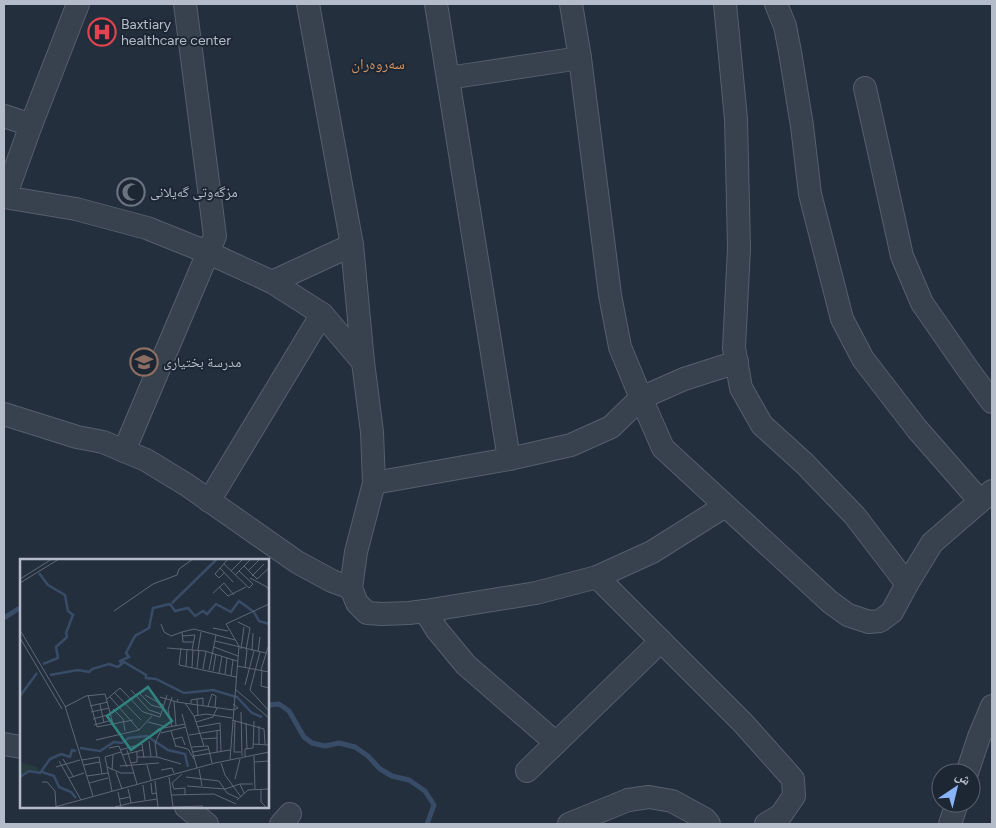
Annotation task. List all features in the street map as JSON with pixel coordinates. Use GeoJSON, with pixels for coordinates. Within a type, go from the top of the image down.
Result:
{"type":"FeatureCollection","features":[{"type":"Feature","properties":{"kind":"street"},"geometry":{"type":"LineString","coordinates":[[124,450],[215,236],[185,4]]}},
{"type":"Feature","properties":{"kind":"street"},"geometry":{"type":"LineString","coordinates":[[308,4],[352,245],[363,362],[372,432],[374,483],[356,552],[352,588],[357,603],[367,613],[409,613],[536,593],[597,577],[652,552],[725,506]]}},
{"type":"Feature","properties":{"kind":"street"},"geometry":{"type":"LineString","coordinates":[[436,4],[509,459]]}},
{"type":"Feature","properties":{"kind":"street"},"geometry":{"type":"LineString","coordinates":[[571,4],[580,58],[610,295],[620,347],[663,448],[830,602],[848,615],[869,622],[880,621],[892,612],[932,543],[986,496],[917,430],[863,359],[842,319],[810,194],[802,126],[790,52],[785,26],[776,4]]}},
{"type":"Feature","properties":{"kind":"street"},"geometry":{"type":"LineString","coordinates":[[725,4],[736,118],[739,248],[734,348],[741,388],[762,425],[805,464],[855,516],[907,584]]}},
{"type":"Feature","properties":{"kind":"street"},"geometry":{"type":"LineString","coordinates":[[72,6],[4,197],[76,209],[147,228],[209,253],[272,282],[322,314],[363,362]]}},
{"type":"Feature","properties":{"kind":"street"},"geometry":{"type":"LineString","coordinates":[[448,78],[580,58]]}},
{"type":"Feature","properties":{"kind":"street"},"geometry":{"type":"LineString","coordinates":[[865,88],[902,256],[922,303],[992,402]]}},
{"type":"Feature","properties":{"kind":"street"},"geometry":{"type":"LineString","coordinates":[[4,116],[31,125]]}},
{"type":"Feature","properties":{"kind":"street"},"geometry":{"type":"LineString","coordinates":[[272,282],[352,245]]}},
{"type":"Feature","properties":{"kind":"street"},"geometry":{"type":"LineString","coordinates":[[209,500],[322,314]]}},
{"type":"Feature","properties":{"kind":"street"},"geometry":{"type":"LineString","coordinates":[[374,483],[509,459],[571,445],[611,427],[641,398],[684,379],[736,362]]}},
{"type":"Feature","properties":{"kind":"street"},"geometry":{"type":"LineString","coordinates":[[4,414],[77,437],[103,442],[146,460],[187,485],[297,562],[332,581],[352,588]]}},
{"type":"Feature","properties":{"kind":"street"},"geometry":{"type":"LineString","coordinates":[[597,577],[743,723],[793,779],[794,796],[781,815],[766,824]]}},
{"type":"Feature","properties":{"kind":"street"},"geometry":{"type":"LineString","coordinates":[[425,611],[437,630],[466,665],[556,743]]}},
{"type":"Feature","properties":{"kind":"street"},"geometry":{"type":"LineString","coordinates":[[527,771],[661,641]]}},
{"type":"Feature","properties":{"kind":"street"},"geometry":{"type":"LineString","coordinates":[[970,763],[992,706]]}},
{"type":"Feature","properties":{"kind":"street"},"geometry":{"type":"LineString","coordinates":[[4,744],[20,747]]}},
{"type":"Feature","properties":{"kind":"street"},"geometry":{"type":"LineString","coordinates":[[569,824],[628,800],[649,797],[672,801],[705,819],[709,824]]}},
{"type":"Feature","properties":{"kind":"street"},"geometry":{"type":"LineString","coordinates":[[187,808],[207,824]]}},
{"type":"Feature","properties":{"kind":"waterway"},"geometry":{"type":"LineString","coordinates":[[4,618],[20,609]]}},
{"type":"Feature","properties":{"kind":"waterway"},"geometry":{"type":"LineString","coordinates":[[269,705],[279,704],[289,711],[304,737],[312,743],[325,746],[339,743],[355,747],[368,756],[380,769],[392,776],[409,780],[425,791],[434,805],[427,824]]}},
{"type":"Feature","properties":{"kind":"place","name":"Baxtiary healthcare center"},"geometry":{"type":"Point","coordinates":[102,32]}},
{"type":"Feature","properties":{"kind":"place","name":"مزگەوتی گەیلانی"},"geometry":{"type":"Point","coordinates":[131,192]}},
{"type":"Feature","properties":{"kind":"place","name":"مدرسة بختيارى"},"geometry":{"type":"Point","coordinates":[144,362]}},
{"type":"Feature","properties":{"kind":"district","name":"سەروەران"},"geometry":{"type":"Point","coordinates":[378,64]}}]}
